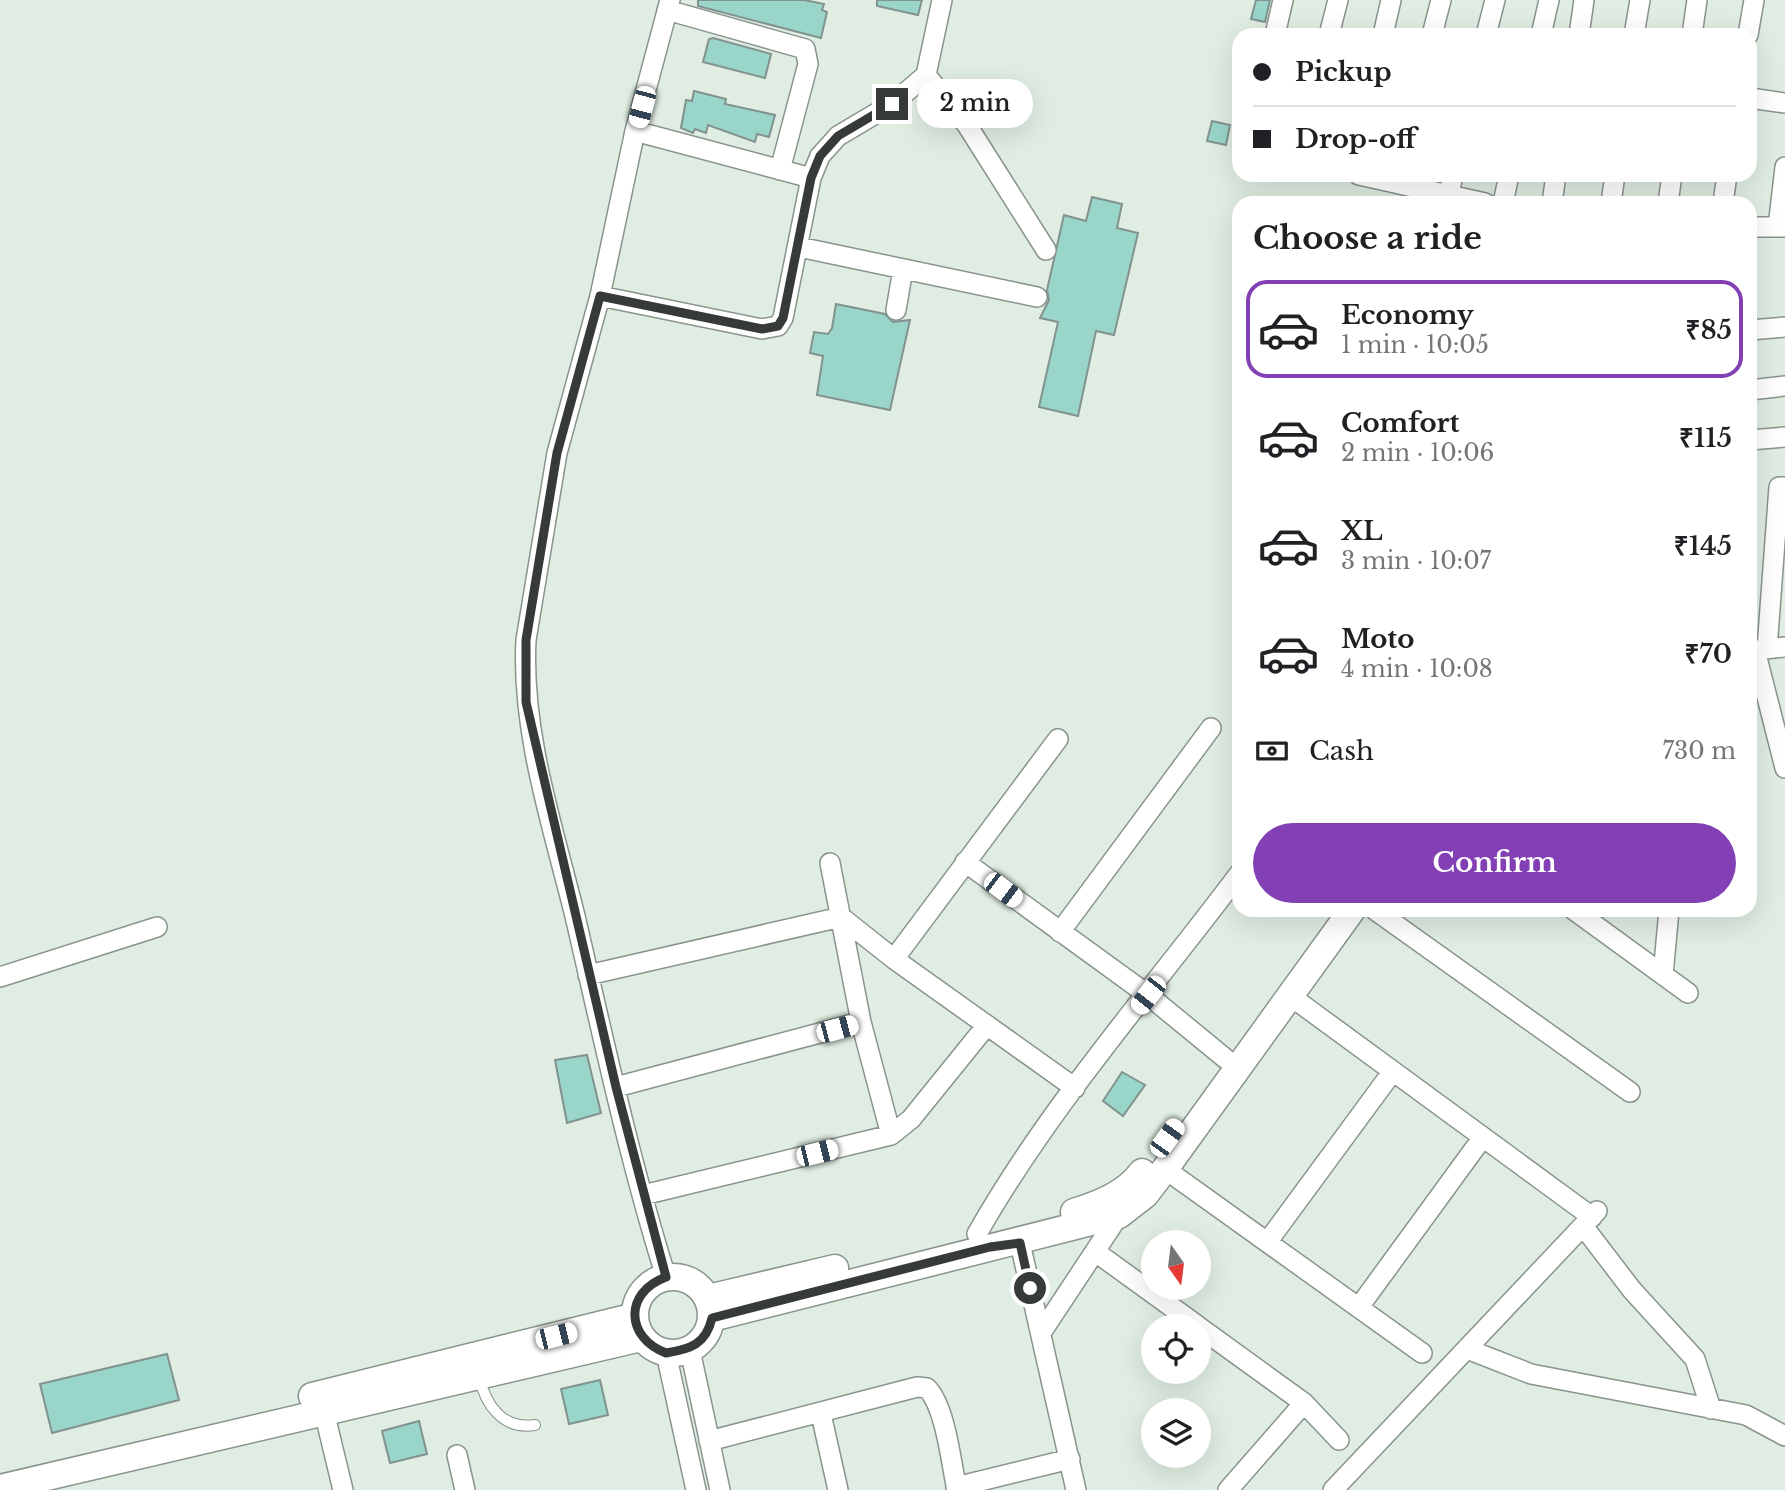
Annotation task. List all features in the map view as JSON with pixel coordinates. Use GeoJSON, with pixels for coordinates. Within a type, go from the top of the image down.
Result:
{"type":"FeatureCollection","features":[{"type":"Feature","properties":{"kind":"street"},"geometry":{"type":"LineString","coordinates":[[600,296],[770,329],[778,326],[783,318],[799,247],[811,178],[820,156],[838,136],[892,104],[926,75],[943,0]]}},
{"type":"Feature","properties":{"kind":"street"},"geometry":{"type":"LineString","coordinates":[[1277,28],[1283,0]]}},
{"type":"Feature","properties":{"kind":"street"},"geometry":{"type":"LineString","coordinates":[[1331,28],[1338,0]]}},
{"type":"Feature","properties":{"kind":"street"},"geometry":{"type":"LineString","coordinates":[[1384,28],[1391,0]]}},
{"type":"Feature","properties":{"kind":"street"},"geometry":{"type":"LineString","coordinates":[[1434,28],[1441,0]]}},
{"type":"Feature","properties":{"kind":"street"},"geometry":{"type":"LineString","coordinates":[[1488,28],[1495,0]]}},
{"type":"Feature","properties":{"kind":"street"},"geometry":{"type":"LineString","coordinates":[[1543,28],[1549,0]]}},
{"type":"Feature","properties":{"kind":"street"},"geometry":{"type":"LineString","coordinates":[[1580,28],[1584,0]]}},
{"type":"Feature","properties":{"kind":"street"},"geometry":{"type":"LineString","coordinates":[[1635,28],[1640,0]]}},
{"type":"Feature","properties":{"kind":"street"},"geometry":{"type":"LineString","coordinates":[[1693,28],[1697,0]]}},
{"type":"Feature","properties":{"kind":"street"},"geometry":{"type":"LineString","coordinates":[[1749,28],[1754,0]]}},
{"type":"Feature","properties":{"kind":"street"},"geometry":{"type":"LineString","coordinates":[[666,1277],[616,1087],[526,702],[526,640],[557,453],[600,296],[635,131],[669,5],[805,50],[808,64],[780,170]]}},
{"type":"Feature","properties":{"kind":"street"},"geometry":{"type":"LineString","coordinates":[[926,75],[967,125],[1046,250]]}},
{"type":"Feature","properties":{"kind":"street"},"geometry":{"type":"LineString","coordinates":[[1757,99],[1785,103]]}},
{"type":"Feature","properties":{"kind":"street"},"geometry":{"type":"LineString","coordinates":[[635,131],[811,178]]}},
{"type":"Feature","properties":{"kind":"street"},"geometry":{"type":"LineString","coordinates":[[1757,227],[1782,227],[1785,167]]}},
{"type":"Feature","properties":{"kind":"street"},"geometry":{"type":"LineString","coordinates":[[1405,182],[1454,196]]}},
{"type":"Feature","properties":{"kind":"street"},"geometry":{"type":"LineString","coordinates":[[1449,195],[1452,182]]}},
{"type":"Feature","properties":{"kind":"street"},"geometry":{"type":"LineString","coordinates":[[799,247],[1037,297]]}},
{"type":"Feature","properties":{"kind":"street"},"geometry":{"type":"LineString","coordinates":[[896,310],[903,269]]}},
{"type":"Feature","properties":{"kind":"street"},"geometry":{"type":"LineString","coordinates":[[1757,329],[1785,327]]}},
{"type":"Feature","properties":{"kind":"street"},"geometry":{"type":"LineString","coordinates":[[1757,389],[1785,386]]}},
{"type":"Feature","properties":{"kind":"street"},"geometry":{"type":"LineString","coordinates":[[1757,439],[1785,437]]}},
{"type":"Feature","properties":{"kind":"street"},"geometry":{"type":"LineString","coordinates":[[1785,487],[1779,487],[1764,649],[1785,768]]}},
{"type":"Feature","properties":{"kind":"street"},"geometry":{"type":"LineString","coordinates":[[1060,932],[1211,728]]}},
{"type":"Feature","properties":{"kind":"street"},"geometry":{"type":"LineString","coordinates":[[894,959],[1058,739]]}},
{"type":"Feature","properties":{"kind":"street"},"geometry":{"type":"LineString","coordinates":[[965,862],[1148,995],[1226,1059]]}},
{"type":"Feature","properties":{"kind":"street"},"geometry":{"type":"LineString","coordinates":[[830,863],[861,1022],[891,1135]]}},
{"type":"Feature","properties":{"kind":"street"},"geometry":{"type":"LineString","coordinates":[[977,1234],[993,1206],[1075,1088],[1232,883]]}},
{"type":"Feature","properties":{"kind":"street"},"geometry":{"type":"LineString","coordinates":[[589,975],[841,917]]}},
{"type":"Feature","properties":{"kind":"street"},"geometry":{"type":"LineString","coordinates":[[841,917],[894,959],[1075,1088]]}},
{"type":"Feature","properties":{"kind":"street"},"geometry":{"type":"LineString","coordinates":[[1041,1333],[1097,1253],[1115,1206],[1226,1059],[1326,917]]}},
{"type":"Feature","properties":{"kind":"street"},"geometry":{"type":"LineString","coordinates":[[710,1308],[990,1247],[1020,1243],[1145,1195],[1347,917]]}},
{"type":"Feature","properties":{"kind":"street"},"geometry":{"type":"LineString","coordinates":[[1386,917],[1630,1091]]}},
{"type":"Feature","properties":{"kind":"street"},"geometry":{"type":"LineString","coordinates":[[1584,917],[1688,993]]}},
{"type":"Feature","properties":{"kind":"street"},"geometry":{"type":"LineString","coordinates":[[1663,975],[1668,917]]}},
{"type":"Feature","properties":{"kind":"street"},"geometry":{"type":"LineString","coordinates":[[0,977],[157,927]]}},
{"type":"Feature","properties":{"kind":"street"},"geometry":{"type":"LineString","coordinates":[[1289,995],[1591,1218],[1632,1290],[1696,1359],[1711,1409]]}},
{"type":"Feature","properties":{"kind":"street"},"geometry":{"type":"LineString","coordinates":[[616,1087],[861,1022]]}},
{"type":"Feature","properties":{"kind":"street"},"geometry":{"type":"LineString","coordinates":[[643,1195],[891,1135],[911,1119],[987,1025]]}},
{"type":"Feature","properties":{"kind":"street"},"geometry":{"type":"LineString","coordinates":[[1268,1241],[1393,1070]]}},
{"type":"Feature","properties":{"kind":"street"},"geometry":{"type":"LineString","coordinates":[[1359,1307],[1483,1136]]}},
{"type":"Feature","properties":{"kind":"street"},"geometry":{"type":"LineString","coordinates":[[1165,1169],[1422,1353]]}},
{"type":"Feature","properties":{"kind":"street"},"geometry":{"type":"LineString","coordinates":[[710,1308],[977,1234],[1061,1216],[1099,1204],[1115,1206]]}},
{"type":"Feature","properties":{"kind":"street"},"geometry":{"type":"LineString","coordinates":[[1333,1490],[1591,1218]]}},
{"type":"Feature","properties":{"kind":"street"},"geometry":{"type":"LineString","coordinates":[[1020,1243],[1076,1490]]}},
{"type":"Feature","properties":{"kind":"street"},"geometry":{"type":"LineString","coordinates":[[1097,1253],[1180,1314]]}},
{"type":"Feature","properties":{"kind":"street"},"geometry":{"type":"LineString","coordinates":[[638,1327],[641,1293],[666,1277],[686,1279],[702,1290],[710,1308],[705,1336],[678,1351]]}},
{"type":"Feature","properties":{"kind":"street"},"geometry":{"type":"LineString","coordinates":[[322,1403],[479,1375],[638,1327]]}},
{"type":"Feature","properties":{"kind":"street"},"geometry":{"type":"LineString","coordinates":[[0,1488],[40,1469],[638,1327],[678,1351],[709,1441],[720,1490]]}},
{"type":"Feature","properties":{"kind":"street"},"geometry":{"type":"LineString","coordinates":[[1211,1336],[1304,1403],[1339,1440]]}},
{"type":"Feature","properties":{"kind":"street"},"geometry":{"type":"LineString","coordinates":[[1467,1349],[1531,1374],[1746,1415],[1785,1436]]}},
{"type":"Feature","properties":{"kind":"street"},"geometry":{"type":"LineString","coordinates":[[678,1351],[696,1490]]}},
{"type":"Feature","properties":{"kind":"street"},"geometry":{"type":"LineString","coordinates":[[709,1441],[917,1387],[927,1388],[934,1395],[957,1489],[1070,1459]]}},
{"type":"Feature","properties":{"kind":"street"},"geometry":{"type":"LineString","coordinates":[[322,1403],[343,1490]]}},
{"type":"Feature","properties":{"kind":"street"},"geometry":{"type":"LineString","coordinates":[[1228,1490],[1304,1403]]}},
{"type":"Feature","properties":{"kind":"street"},"geometry":{"type":"LineString","coordinates":[[821,1414],[838,1490]]}},
{"type":"Feature","properties":{"kind":"street"},"geometry":{"type":"LineString","coordinates":[[457,1455],[465,1490]]}},
{"type":"Feature","properties":{"kind":"street"},"geometry":{"type":"LineString","coordinates":[[0,1470],[40,1469]]}},
{"type":"Feature","properties":{"kind":"lane"},"geometry":{"type":"LineString","coordinates":[[479,1375],[484,1396],[492,1411],[526,1427],[534,1425]]}},
{"type":"Feature","properties":{"kind":"building"},"geometry":{"type":"Polygon","coordinates":[[[698,0],[804,0],[824,4],[822,10],[827,12],[821,38],[698,6],[698,0]]]}},
{"type":"Feature","properties":{"kind":"building"},"geometry":{"type":"Polygon","coordinates":[[[877,0],[922,0],[918,15],[877,6],[877,0]]]}},
{"type":"Feature","properties":{"kind":"building"},"geometry":{"type":"Polygon","coordinates":[[[1256,0],[1270,0],[1265,22],[1251,19],[1256,0]]]}},
{"type":"Feature","properties":{"kind":"building"},"geometry":{"type":"Polygon","coordinates":[[[709,39],[771,54],[765,78],[703,62],[709,39]]]}},
{"type":"Feature","properties":{"kind":"building"},"geometry":{"type":"Polygon","coordinates":[[[694,91],[726,99],[725,104],[775,115],[769,137],[757,134],[755,142],[708,125],[706,133],[695,129],[693,133],[681,128],[686,100],[692,101],[694,91]]]}},
{"type":"Feature","properties":{"kind":"building"},"geometry":{"type":"Polygon","coordinates":[[[1212,121],[1230,125],[1226,145],[1207,141],[1212,121]]]}},
{"type":"Feature","properties":{"kind":"building"},"geometry":{"type":"Polygon","coordinates":[[[1092,197],[1122,204],[1117,228],[1138,233],[1114,335],[1096,331],[1078,416],[1039,407],[1058,322],[1040,318],[1049,300],[1047,290],[1064,215],[1086,221],[1092,197]]]}},
{"type":"Feature","properties":{"kind":"building"},"geometry":{"type":"Polygon","coordinates":[[[836,304],[885,314],[893,322],[910,320],[890,410],[817,395],[823,356],[810,353],[814,332],[828,334],[832,328],[836,304]]]}},
{"type":"Feature","properties":{"kind":"building"},"geometry":{"type":"Polygon","coordinates":[[[587,1055],[601,1113],[567,1123],[555,1060],[587,1055]]]}},
{"type":"Feature","properties":{"kind":"building"},"geometry":{"type":"Polygon","coordinates":[[[1122,1072],[1145,1085],[1123,1116],[1103,1101],[1122,1072]]]}},
{"type":"Feature","properties":{"kind":"building"},"geometry":{"type":"Polygon","coordinates":[[[167,1354],[179,1400],[52,1433],[40,1384],[167,1354]]]}},
{"type":"Feature","properties":{"kind":"building"},"geometry":{"type":"Polygon","coordinates":[[[600,1380],[608,1415],[569,1424],[561,1389],[600,1380]]]}},
{"type":"Feature","properties":{"kind":"building"},"geometry":{"type":"Polygon","coordinates":[[[419,1421],[427,1454],[390,1463],[382,1431],[419,1421]]]}},
{"type":"Feature","properties":{"kind":"route"},"geometry":{"type":"LineString","coordinates":[[892,104],[857,122],[838,136],[820,156],[811,178],[799,247],[783,318],[778,326],[762,329],[600,296],[557,453],[526,640],[526,702],[616,1087],[666,1277],[648,1286],[637,1302],[635,1322],[641,1338],[666,1353],[690,1350],[705,1336],[712,1318],[990,1247],[1020,1243],[1030,1288]]}}]}
